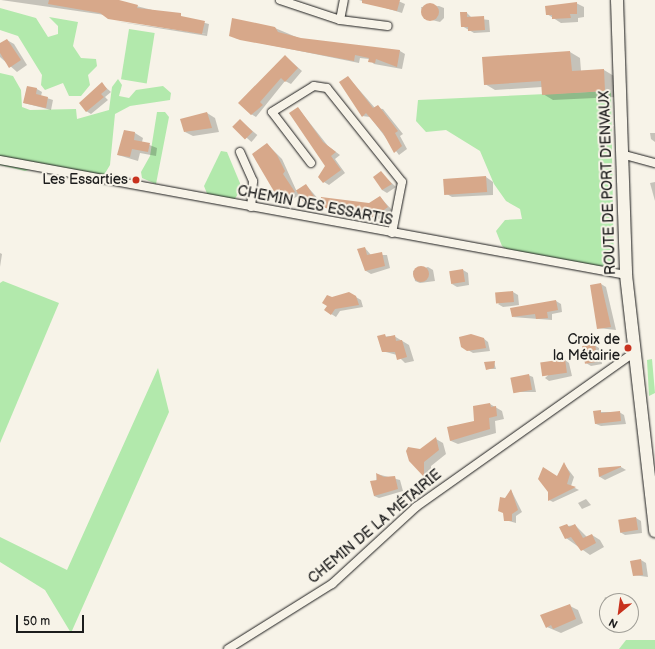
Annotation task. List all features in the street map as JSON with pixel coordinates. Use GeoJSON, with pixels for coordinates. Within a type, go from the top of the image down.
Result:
{"type":"FeatureCollection","features":[{"type":"Feature","properties":{"kind":"street"},"geometry":{"type":"LineString","coordinates":[[280,0],[340,20],[388,26]]}},
{"type":"Feature","properties":{"kind":"street"},"geometry":{"type":"LineString","coordinates":[[340,20],[344,0]]}},
{"type":"Feature","properties":{"kind":"street","name":"ROUTE DE PORT D'ENVAUX"},"geometry":{"type":"LineString","coordinates":[[617,0],[626,275],[655,530]]}},
{"type":"Feature","properties":{"kind":"street"},"geometry":{"type":"LineString","coordinates":[[310,163],[272,112],[304,90],[314,86],[327,88],[402,182],[392,233]]}},
{"type":"Feature","properties":{"kind":"street"},"geometry":{"type":"LineString","coordinates":[[240,152],[252,181],[250,207]]}},
{"type":"Feature","properties":{"kind":"street"},"geometry":{"type":"LineString","coordinates":[[621,154],[655,163]]}},
{"type":"Feature","properties":{"kind":"street","name":"CHEMIN DES ESSARTIS"},"geometry":{"type":"LineString","coordinates":[[0,160],[626,275]]}},
{"type":"Feature","properties":{"kind":"street","name":"CHEMIN DE LA MÉTAIRIE"},"geometry":{"type":"LineString","coordinates":[[228,649],[332,584],[416,507],[635,352]]}},
{"type":"Feature","properties":{"kind":"green space"},"geometry":{"type":"Polygon","coordinates":[[[0,8],[36,18],[48,37],[58,34],[58,26],[49,17],[78,22],[73,46],[81,58],[96,59],[97,66],[88,75],[90,85],[81,96],[69,96],[63,83],[45,90],[41,85],[42,75],[18,36],[0,30],[0,8]]]}},
{"type":"Feature","properties":{"kind":"green space"},"geometry":{"type":"Polygon","coordinates":[[[129,29],[155,33],[147,83],[121,79],[129,29]]]}},
{"type":"Feature","properties":{"kind":"green space"},"geometry":{"type":"Polygon","coordinates":[[[0,73],[13,76],[21,90],[22,107],[30,110],[76,109],[77,119],[109,110],[112,87],[118,79],[122,85],[119,96],[129,98],[136,90],[163,86],[171,93],[170,100],[130,106],[115,114],[110,165],[104,175],[39,167],[25,171],[0,165],[0,73]]]}},
{"type":"Feature","properties":{"kind":"green space"},"geometry":{"type":"Polygon","coordinates":[[[611,91],[614,273],[512,254],[502,246],[496,231],[505,220],[522,219],[520,209],[506,201],[494,184],[480,151],[446,130],[426,132],[416,121],[418,100],[611,91]]]}},
{"type":"Feature","properties":{"kind":"green space"},"geometry":{"type":"Polygon","coordinates":[[[157,112],[165,112],[169,117],[156,184],[142,178],[141,172],[150,156],[157,112]]]}},
{"type":"Feature","properties":{"kind":"green space"},"geometry":{"type":"Polygon","coordinates":[[[221,151],[227,152],[242,188],[232,203],[208,196],[204,186],[221,151]]]}},
{"type":"Feature","properties":{"kind":"green space"},"geometry":{"type":"Polygon","coordinates":[[[3,281],[59,303],[0,443],[0,283],[3,281]]]}},
{"type":"Feature","properties":{"kind":"green space"},"geometry":{"type":"Polygon","coordinates":[[[652,359],[655,393],[649,396],[647,360],[652,359]]]}},
{"type":"Feature","properties":{"kind":"green space"},"geometry":{"type":"Polygon","coordinates":[[[158,368],[169,412],[71,633],[45,590],[0,562],[0,537],[67,570],[158,368]]]}},
{"type":"Feature","properties":{"kind":"green space"},"geometry":{"type":"Polygon","coordinates":[[[626,640],[655,640],[655,649],[619,649],[626,640]]]}},
{"type":"Feature","properties":{"kind":"building"},"geometry":{"type":"Polygon","coordinates":[[[49,0],[119,0],[138,5],[137,8],[181,13],[181,16],[205,21],[202,34],[108,19],[100,13],[48,4],[49,0]]]}},
{"type":"Feature","properties":{"kind":"building"},"geometry":{"type":"Polygon","coordinates":[[[362,0],[400,0],[397,11],[362,3],[362,0]]]}},
{"type":"Feature","properties":{"kind":"building"},"geometry":{"type":"Polygon","coordinates":[[[577,2],[577,14],[570,14],[571,18],[552,19],[552,15],[546,15],[545,6],[577,2]]]}},
{"type":"Feature","properties":{"kind":"building"},"geometry":{"type":"Polygon","coordinates":[[[430,3],[436,6],[439,12],[436,18],[430,21],[424,18],[421,12],[424,6],[430,3]]]}},
{"type":"Feature","properties":{"kind":"building"},"geometry":{"type":"Polygon","coordinates":[[[460,12],[467,12],[467,17],[484,16],[485,30],[468,31],[468,27],[461,27],[460,12]]]}},
{"type":"Feature","properties":{"kind":"building"},"geometry":{"type":"Polygon","coordinates":[[[232,18],[275,27],[278,32],[301,38],[400,50],[397,67],[376,59],[375,63],[368,62],[369,58],[355,55],[354,61],[240,40],[229,36],[232,18]]]}},
{"type":"Feature","properties":{"kind":"building"},"geometry":{"type":"Polygon","coordinates":[[[7,39],[21,60],[9,68],[0,53],[0,43],[7,39]]]}},
{"type":"Feature","properties":{"kind":"building"},"geometry":{"type":"Polygon","coordinates":[[[570,51],[572,71],[604,69],[605,91],[542,95],[541,81],[484,85],[482,57],[570,51]]]}},
{"type":"Feature","properties":{"kind":"building"},"geometry":{"type":"Polygon","coordinates":[[[285,55],[298,68],[285,82],[281,78],[260,102],[263,105],[251,115],[238,103],[285,55]]]}},
{"type":"Feature","properties":{"kind":"building"},"geometry":{"type":"Polygon","coordinates":[[[348,76],[373,108],[378,105],[398,131],[395,133],[402,146],[394,153],[383,133],[366,113],[362,117],[339,82],[348,76]]]}},
{"type":"Feature","properties":{"kind":"building"},"geometry":{"type":"Polygon","coordinates":[[[102,82],[107,89],[101,94],[104,97],[86,112],[79,103],[102,82]]]}},
{"type":"Feature","properties":{"kind":"building"},"geometry":{"type":"Polygon","coordinates":[[[27,86],[37,88],[36,94],[48,97],[46,108],[23,103],[27,86]]]}},
{"type":"Feature","properties":{"kind":"building"},"geometry":{"type":"Polygon","coordinates":[[[298,107],[323,142],[336,152],[331,156],[341,170],[323,183],[318,177],[325,166],[289,113],[298,107]]]}},
{"type":"Feature","properties":{"kind":"building"},"geometry":{"type":"Polygon","coordinates":[[[207,112],[212,128],[184,132],[180,119],[207,112]]]}},
{"type":"Feature","properties":{"kind":"building"},"geometry":{"type":"Polygon","coordinates":[[[240,119],[253,132],[245,140],[232,127],[240,119]]]}},
{"type":"Feature","properties":{"kind":"building"},"geometry":{"type":"Polygon","coordinates":[[[124,130],[135,132],[134,140],[150,143],[148,152],[132,149],[130,157],[117,155],[124,130]]]}},
{"type":"Feature","properties":{"kind":"building"},"geometry":{"type":"Polygon","coordinates":[[[267,143],[277,155],[285,171],[283,174],[295,192],[279,200],[252,154],[267,143]]]}},
{"type":"Feature","properties":{"kind":"building"},"geometry":{"type":"Polygon","coordinates":[[[381,171],[392,184],[382,190],[373,177],[381,171]]]}},
{"type":"Feature","properties":{"kind":"building"},"geometry":{"type":"Polygon","coordinates":[[[486,176],[487,192],[444,195],[443,179],[486,176]]]}},
{"type":"Feature","properties":{"kind":"building"},"geometry":{"type":"Polygon","coordinates":[[[306,184],[315,198],[305,205],[296,191],[306,184]]]}},
{"type":"Feature","properties":{"kind":"building"},"geometry":{"type":"Polygon","coordinates":[[[380,196],[388,207],[374,217],[320,207],[321,197],[369,203],[380,196]]]}},
{"type":"Feature","properties":{"kind":"building"},"geometry":{"type":"Polygon","coordinates":[[[365,247],[367,255],[382,252],[385,266],[365,271],[357,249],[365,247]]]}},
{"type":"Feature","properties":{"kind":"building"},"geometry":{"type":"Polygon","coordinates":[[[418,266],[424,266],[429,271],[427,280],[424,282],[418,282],[413,277],[413,271],[418,266]]]}},
{"type":"Feature","properties":{"kind":"building"},"geometry":{"type":"Polygon","coordinates":[[[463,269],[465,282],[451,284],[449,271],[463,269]]]}},
{"type":"Feature","properties":{"kind":"building"},"geometry":{"type":"Polygon","coordinates":[[[601,283],[611,327],[597,329],[590,285],[601,283]]]}},
{"type":"Feature","properties":{"kind":"building"},"geometry":{"type":"Polygon","coordinates":[[[513,291],[514,302],[496,304],[495,293],[513,291]]]}},
{"type":"Feature","properties":{"kind":"building"},"geometry":{"type":"Polygon","coordinates":[[[349,292],[356,296],[359,305],[335,309],[331,315],[324,310],[327,306],[322,303],[327,295],[332,297],[349,292]]]}},
{"type":"Feature","properties":{"kind":"building"},"geometry":{"type":"Polygon","coordinates":[[[556,300],[558,310],[547,312],[548,318],[536,319],[535,314],[512,317],[510,308],[556,300]]]}},
{"type":"Feature","properties":{"kind":"building"},"geometry":{"type":"Polygon","coordinates":[[[385,334],[386,337],[395,335],[396,341],[402,340],[407,357],[397,360],[395,352],[382,352],[377,336],[385,334]]]}},
{"type":"Feature","properties":{"kind":"building"},"geometry":{"type":"Polygon","coordinates":[[[471,334],[484,338],[486,348],[467,351],[461,347],[459,337],[471,334]]]}},
{"type":"Feature","properties":{"kind":"building"},"geometry":{"type":"Polygon","coordinates":[[[595,344],[598,362],[585,364],[582,346],[595,344]]]}},
{"type":"Feature","properties":{"kind":"building"},"geometry":{"type":"Polygon","coordinates":[[[565,359],[567,373],[542,376],[540,362],[565,359]]]}},
{"type":"Feature","properties":{"kind":"building"},"geometry":{"type":"Polygon","coordinates":[[[495,361],[494,368],[486,370],[484,362],[495,361]]]}},
{"type":"Feature","properties":{"kind":"building"},"geometry":{"type":"Polygon","coordinates":[[[529,374],[532,390],[513,393],[510,378],[529,374]]]}},
{"type":"Feature","properties":{"kind":"building"},"geometry":{"type":"Polygon","coordinates":[[[490,403],[491,407],[496,406],[497,416],[489,418],[490,429],[450,441],[447,427],[474,421],[473,406],[490,403]]]}},
{"type":"Feature","properties":{"kind":"building"},"geometry":{"type":"Polygon","coordinates":[[[601,410],[601,413],[620,411],[621,421],[595,424],[593,411],[601,410]]]}},
{"type":"Feature","properties":{"kind":"building"},"geometry":{"type":"Polygon","coordinates":[[[436,437],[439,450],[424,462],[424,477],[409,461],[406,451],[408,447],[420,449],[436,437]]]}},
{"type":"Feature","properties":{"kind":"building"},"geometry":{"type":"Polygon","coordinates":[[[564,462],[570,474],[567,484],[576,487],[548,501],[548,492],[538,479],[543,467],[557,476],[564,462]]]}},
{"type":"Feature","properties":{"kind":"building"},"geometry":{"type":"Polygon","coordinates":[[[621,467],[599,477],[598,468],[621,467]]]}},
{"type":"Feature","properties":{"kind":"building"},"geometry":{"type":"Polygon","coordinates":[[[376,473],[384,477],[395,476],[398,489],[374,496],[370,481],[377,480],[376,473]]]}},
{"type":"Feature","properties":{"kind":"building"},"geometry":{"type":"Polygon","coordinates":[[[511,489],[518,510],[512,514],[512,521],[504,521],[503,513],[498,511],[500,497],[505,498],[511,489]]]}},
{"type":"Feature","properties":{"kind":"building"},"geometry":{"type":"Polygon","coordinates":[[[636,517],[638,530],[620,533],[618,520],[636,517]]]}},
{"type":"Feature","properties":{"kind":"building"},"geometry":{"type":"Polygon","coordinates":[[[567,524],[569,527],[575,524],[583,538],[592,534],[596,543],[581,551],[571,537],[565,539],[559,527],[567,524]]]}},
{"type":"Feature","properties":{"kind":"building"},"geometry":{"type":"Polygon","coordinates":[[[641,559],[643,575],[633,576],[630,561],[641,559]]]}},
{"type":"Feature","properties":{"kind":"building"},"geometry":{"type":"Polygon","coordinates":[[[570,604],[576,619],[553,629],[551,625],[546,628],[540,615],[570,604]]]}},
{"type":"Feature","properties":{"kind":"place","name":"Les Essarties"},"geometry":{"type":"Point","coordinates":[136,180]}},
{"type":"Feature","properties":{"kind":"place","name":"Croix de la Métairie"},"geometry":{"type":"Point","coordinates":[628,348]}}]}
